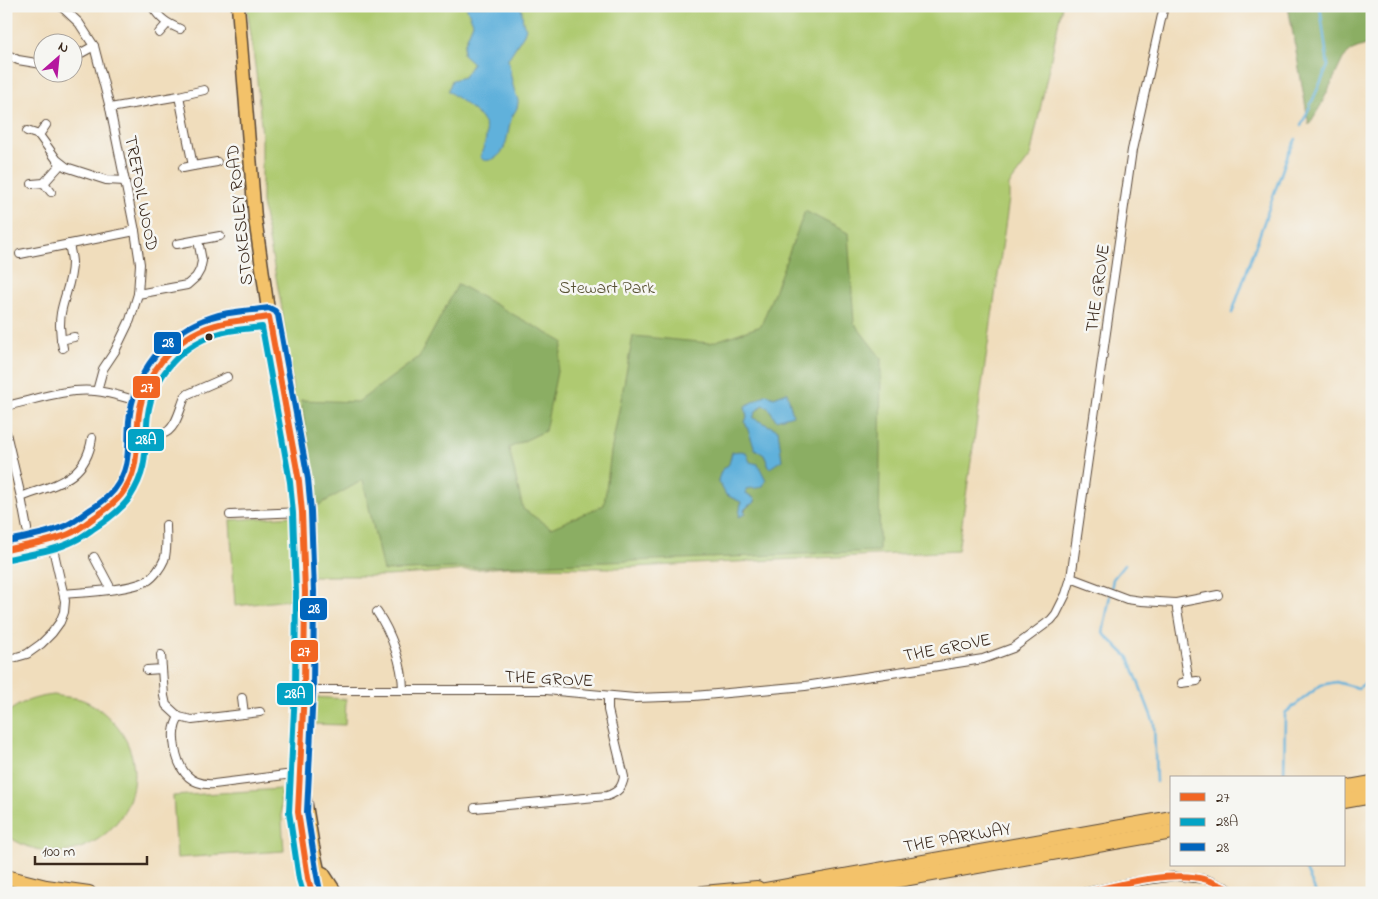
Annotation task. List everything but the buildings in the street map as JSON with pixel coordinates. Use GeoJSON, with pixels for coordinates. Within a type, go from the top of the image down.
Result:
{"type":"FeatureCollection","features":[{"type":"Feature","properties":{"kind":"highway"},"geometry":{"type":"LineString","coordinates":[[1346,788],[1372,783]]}},
{"type":"Feature","properties":{"kind":"highway"},"geometry":{"type":"LineString","coordinates":[[1346,801],[1372,796]]}},
{"type":"Feature","properties":{"kind":"highway","name":"THE PARKWAY"},"geometry":{"type":"LineString","coordinates":[[748,893],[1170,818]]}},
{"type":"Feature","properties":{"kind":"highway","name":"THE PARKWAY"},"geometry":{"type":"LineString","coordinates":[[824,893],[1170,832]]}},
{"type":"Feature","properties":{"kind":"highway"},"geometry":{"type":"LineString","coordinates":[[6,877],[46,887],[89,893]]}},
{"type":"Feature","properties":{"kind":"highway"},"geometry":{"type":"LineString","coordinates":[[703,893],[787,886]]}},
{"type":"Feature","properties":{"kind":"main road","name":"STOKESLEY ROAD"},"geometry":{"type":"LineString","coordinates":[[238,6],[255,218],[269,317],[299,482],[302,512],[305,592],[304,690],[298,812],[312,893]]}},
{"type":"Feature","properties":{"kind":"main road","name":"STOKESLEY ROAD"},"geometry":{"type":"LineString","coordinates":[[301,775],[323,893]]}},
{"type":"Feature","properties":{"kind":"main road"},"geometry":{"type":"LineString","coordinates":[[316,862],[336,893]]}},
{"type":"Feature","properties":{"kind":"main road"},"geometry":{"type":"LineString","coordinates":[[300,893],[308,878]]}},
{"type":"Feature","properties":{"kind":"street","name":"TREFOIL WOOD"},"geometry":{"type":"LineString","coordinates":[[61,6],[79,23],[88,34],[94,46],[110,108],[140,264],[138,294],[130,320],[122,338],[103,369],[97,391]]}},
{"type":"Feature","properties":{"kind":"street"},"geometry":{"type":"LineString","coordinates":[[152,6],[167,24],[180,29]]}},
{"type":"Feature","properties":{"kind":"street","name":"THE GROVE"},"geometry":{"type":"LineString","coordinates":[[304,690],[546,690],[635,698],[694,696],[805,686],[983,659],[1013,648],[1051,620],[1062,604],[1071,578],[1132,150],[1164,6]]}},
{"type":"Feature","properties":{"kind":"street"},"geometry":{"type":"LineString","coordinates":[[159,33],[167,24]]}},
{"type":"Feature","properties":{"kind":"street"},"geometry":{"type":"LineString","coordinates":[[82,53],[94,46]]}},
{"type":"Feature","properties":{"kind":"street"},"geometry":{"type":"LineString","coordinates":[[6,54],[18,60],[32,62]]}},
{"type":"Feature","properties":{"kind":"street"},"geometry":{"type":"LineString","coordinates":[[110,108],[204,90]]}},
{"type":"Feature","properties":{"kind":"street"},"geometry":{"type":"LineString","coordinates":[[179,96],[193,166]]}},
{"type":"Feature","properties":{"kind":"street"},"geometry":{"type":"LineString","coordinates":[[39,135],[46,125]]}},
{"type":"Feature","properties":{"kind":"street"},"geometry":{"type":"LineString","coordinates":[[27,131],[39,135],[53,156],[62,164],[106,180],[125,182]]}},
{"type":"Feature","properties":{"kind":"street"},"geometry":{"type":"LineString","coordinates":[[183,168],[217,162]]}},
{"type":"Feature","properties":{"kind":"street"},"geometry":{"type":"LineString","coordinates":[[32,184],[44,183],[62,164]]}},
{"type":"Feature","properties":{"kind":"street"},"geometry":{"type":"LineString","coordinates":[[44,183],[51,192]]}},
{"type":"Feature","properties":{"kind":"street"},"geometry":{"type":"LineString","coordinates":[[20,254],[135,231]]}},
{"type":"Feature","properties":{"kind":"street"},"geometry":{"type":"LineString","coordinates":[[177,244],[220,236]]}},
{"type":"Feature","properties":{"kind":"street"},"geometry":{"type":"LineString","coordinates":[[138,294],[187,285],[196,277],[202,262],[198,240]]}},
{"type":"Feature","properties":{"kind":"street"},"geometry":{"type":"LineString","coordinates":[[69,244],[72,264],[60,322],[62,344],[74,337]]}},
{"type":"Feature","properties":{"kind":"street"},"geometry":{"type":"LineString","coordinates":[[6,550],[70,534],[101,514],[116,501],[124,489],[137,458],[138,417],[147,383],[159,363],[178,344],[196,332],[217,325],[269,317]]}},
{"type":"Feature","properties":{"kind":"street"},"geometry":{"type":"LineString","coordinates":[[138,434],[162,434],[168,431],[173,426],[188,394],[227,377]]}},
{"type":"Feature","properties":{"kind":"street"},"geometry":{"type":"LineString","coordinates":[[6,406],[70,391],[97,391],[141,402]]}},
{"type":"Feature","properties":{"kind":"street"},"geometry":{"type":"LineString","coordinates":[[6,433],[22,497],[27,528]]}},
{"type":"Feature","properties":{"kind":"street"},"geometry":{"type":"LineString","coordinates":[[22,497],[68,478],[76,472],[88,456],[92,438]]}},
{"type":"Feature","properties":{"kind":"street"},"geometry":{"type":"LineString","coordinates":[[230,515],[302,512]]}},
{"type":"Feature","properties":{"kind":"street"},"geometry":{"type":"LineString","coordinates":[[64,594],[111,589],[149,580],[164,560],[166,552],[166,525]]}},
{"type":"Feature","properties":{"kind":"street"},"geometry":{"type":"LineString","coordinates":[[6,660],[27,654],[41,644],[60,622],[64,612],[64,594],[51,540]]}},
{"type":"Feature","properties":{"kind":"street"},"geometry":{"type":"LineString","coordinates":[[94,556],[111,589]]}},
{"type":"Feature","properties":{"kind":"street"},"geometry":{"type":"LineString","coordinates":[[1071,578],[1134,600],[1176,603],[1218,595]]}},
{"type":"Feature","properties":{"kind":"street"},"geometry":{"type":"LineString","coordinates":[[1176,603],[1189,682]]}},
{"type":"Feature","properties":{"kind":"street"},"geometry":{"type":"LineString","coordinates":[[377,612],[396,653],[403,681],[403,690]]}},
{"type":"Feature","properties":{"kind":"street"},"geometry":{"type":"LineString","coordinates":[[161,655],[166,705],[179,717],[192,720],[260,712]]}},
{"type":"Feature","properties":{"kind":"street"},"geometry":{"type":"LineString","coordinates":[[147,670],[162,669]]}},
{"type":"Feature","properties":{"kind":"street"},"geometry":{"type":"LineString","coordinates":[[475,808],[607,796],[619,790],[623,784],[624,777],[608,710],[608,696]]}},
{"type":"Feature","properties":{"kind":"street"},"geometry":{"type":"LineString","coordinates":[[242,698],[244,714]]}},
{"type":"Feature","properties":{"kind":"street"},"geometry":{"type":"LineString","coordinates":[[179,717],[173,735],[177,758],[185,775],[194,780],[208,785],[301,775]]}},
{"type":"Feature","properties":{"kind":"street"},"geometry":{"type":"LineString","coordinates":[[1083,893],[1132,882],[1175,876],[1205,879],[1235,893]]}},
{"type":"Feature","properties":{"kind":"green space","name":"Stewart Park"},"geometry":{"type":"Polygon","coordinates":[[[247,6],[1062,6],[1030,157],[1009,185],[1009,199],[958,551],[614,568],[508,567],[388,576],[311,576],[306,487],[309,483],[307,475],[304,473],[293,403],[292,378],[282,309],[262,203],[262,136],[247,6]]]}},
{"type":"Feature","properties":{"kind":"green space"},"geometry":{"type":"Polygon","coordinates":[[[1288,6],[1372,6],[1372,43],[1350,51],[1343,59],[1321,105],[1309,125],[1288,6]]]}},
{"type":"Feature","properties":{"kind":"green space"},"geometry":{"type":"Polygon","coordinates":[[[805,211],[848,233],[854,323],[881,358],[879,551],[383,571],[363,480],[317,506],[301,400],[358,402],[419,357],[458,284],[563,342],[545,431],[509,448],[523,509],[551,528],[604,505],[611,452],[633,336],[710,343],[761,326],[805,211]],[[787,393],[745,407],[747,417],[745,423],[770,468],[753,418],[757,410],[763,405],[768,407],[787,393]],[[729,464],[721,471],[726,495],[742,502],[740,517],[748,506],[755,502],[755,499],[746,493],[746,489],[750,488],[729,464]]]}},
{"type":"Feature","properties":{"kind":"green space"},"geometry":{"type":"Polygon","coordinates":[[[295,516],[298,599],[235,606],[230,520],[295,516]]]}},
{"type":"Feature","properties":{"kind":"green space"},"geometry":{"type":"Polygon","coordinates":[[[54,695],[80,699],[103,712],[114,723],[127,742],[133,762],[133,783],[128,802],[118,820],[104,835],[85,846],[61,852],[31,848],[20,844],[6,834],[6,714],[16,706],[28,701],[54,695]]]}},
{"type":"Feature","properties":{"kind":"green space"},"geometry":{"type":"Polygon","coordinates":[[[312,697],[346,699],[345,725],[310,724],[312,697]]]}},
{"type":"Feature","properties":{"kind":"green space"},"geometry":{"type":"Polygon","coordinates":[[[280,789],[284,851],[177,858],[173,796],[280,789]]]}},
{"type":"Feature","properties":{"kind":"water"},"geometry":{"type":"Polygon","coordinates":[[[466,6],[521,6],[524,26],[526,28],[508,59],[514,91],[518,100],[517,107],[510,123],[504,148],[496,157],[488,160],[480,157],[486,134],[483,121],[448,91],[452,80],[464,77],[473,63],[463,54],[464,45],[473,23],[466,6]]]}},
{"type":"Feature","properties":{"kind":"water"},"geometry":{"type":"Polygon","coordinates":[[[787,392],[793,415],[776,420],[768,407],[763,405],[757,410],[753,418],[778,430],[782,460],[770,468],[764,455],[755,449],[745,422],[747,417],[745,406],[767,394],[774,397],[787,392]]]}},
{"type":"Feature","properties":{"kind":"water"},"geometry":{"type":"Polygon","coordinates":[[[732,452],[746,452],[750,462],[758,464],[766,480],[763,486],[746,489],[746,493],[755,499],[755,502],[744,510],[746,514],[739,517],[741,502],[726,495],[718,480],[721,471],[729,464],[732,452]]]}},
{"type":"Feature","properties":{"kind":"waterway"},"geometry":{"type":"LineString","coordinates":[[1301,126],[1328,66],[1320,6]]}},
{"type":"Feature","properties":{"kind":"waterway"},"geometry":{"type":"LineString","coordinates":[[1232,313],[1288,154],[1296,139]]}},
{"type":"Feature","properties":{"kind":"waterway"},"geometry":{"type":"LineString","coordinates":[[1125,564],[1113,579],[1103,633],[1129,658],[1154,723],[1156,782]]}},
{"type":"Feature","properties":{"kind":"waterway"},"geometry":{"type":"LineString","coordinates":[[1284,776],[1285,713],[1321,685],[1336,682],[1358,688],[1372,679]]}},
{"type":"Feature","properties":{"kind":"waterway"},"geometry":{"type":"LineString","coordinates":[[1304,866],[1316,893]]}},
{"type":"Feature","properties":{"kind":"transit line","name":"28"},"geometry":{"type":"LineString","coordinates":[[6,541],[44,533],[69,524],[100,503],[114,490],[124,473],[128,456],[129,421],[137,386],[155,356],[166,344],[195,324],[212,317],[233,312],[269,308],[275,311],[278,315],[308,479],[311,511],[314,592],[313,690],[307,812],[320,891]]}},
{"type":"Feature","properties":{"kind":"transit line","name":"27"},"geometry":{"type":"LineString","coordinates":[[6,550],[61,537],[73,532],[108,508],[121,495],[131,478],[136,461],[140,406],[145,390],[152,375],[173,349],[200,331],[216,325],[269,317],[299,481],[302,512],[305,592],[304,690],[298,812],[312,893]]}},
{"type":"Feature","properties":{"kind":"transit line","name":"28A"},"geometry":{"type":"LineString","coordinates":[[8,559],[42,552],[66,544],[84,535],[120,509],[130,497],[140,479],[144,462],[149,409],[159,380],[168,368],[189,348],[203,340],[228,331],[262,327],[290,482],[293,513],[296,592],[295,690],[289,812],[299,879],[303,893]]}},
{"type":"Feature","properties":{"kind":"transit line","name":"27"},"geometry":{"type":"LineString","coordinates":[[1084,893],[1146,879],[1178,876],[1207,880],[1235,893]]}}]}
